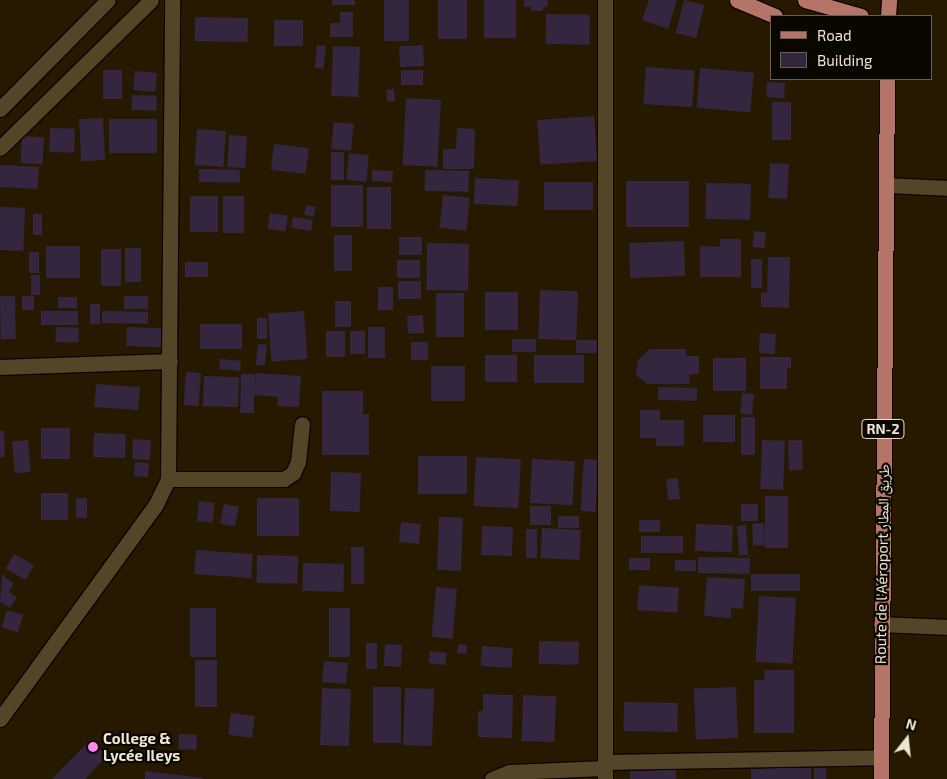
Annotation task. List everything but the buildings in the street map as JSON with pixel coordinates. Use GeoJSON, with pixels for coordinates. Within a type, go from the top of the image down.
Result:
{"type":"FeatureCollection","features":[{"type":"Feature","properties":{"kind":"main road"},"geometry":{"type":"LineString","coordinates":[[737,0],[773,15]]}},
{"type":"Feature","properties":{"kind":"main road"},"geometry":{"type":"LineString","coordinates":[[805,0],[858,15]]}},
{"type":"Feature","properties":{"kind":"main road"},"geometry":{"type":"LineString","coordinates":[[888,15],[889,0]]}},
{"type":"Feature","properties":{"kind":"main road","name":"Route de l'Aéroport طريق المطار"},"geometry":{"type":"LineString","coordinates":[[881,779],[887,80]]}},
{"type":"Feature","properties":{"kind":"street"},"geometry":{"type":"LineString","coordinates":[[0,108],[108,0]]}},
{"type":"Feature","properties":{"kind":"street"},"geometry":{"type":"LineString","coordinates":[[0,148],[151,0]]}},
{"type":"Feature","properties":{"kind":"street"},"geometry":{"type":"LineString","coordinates":[[0,719],[155,506],[168,479],[172,0]]}},
{"type":"Feature","properties":{"kind":"street"},"geometry":{"type":"LineString","coordinates":[[605,0],[605,770]]}},
{"type":"Feature","properties":{"kind":"street"},"geometry":{"type":"LineString","coordinates":[[886,185],[947,188]]}},
{"type":"Feature","properties":{"kind":"street"},"geometry":{"type":"LineString","coordinates":[[0,366],[170,360]]}},
{"type":"Feature","properties":{"kind":"street"},"geometry":{"type":"LineString","coordinates":[[168,479],[284,479],[293,473],[298,462],[302,424]]}},
{"type":"Feature","properties":{"kind":"street"},"geometry":{"type":"LineString","coordinates":[[881,624],[947,627]]}},
{"type":"Feature","properties":{"kind":"street"},"geometry":{"type":"LineString","coordinates":[[492,779],[509,772],[605,770],[881,758]]}},
{"type":"Feature","properties":{"kind":"place","name":"College & Lycée Ileys"},"geometry":{"type":"Point","coordinates":[93,747]}}]}
